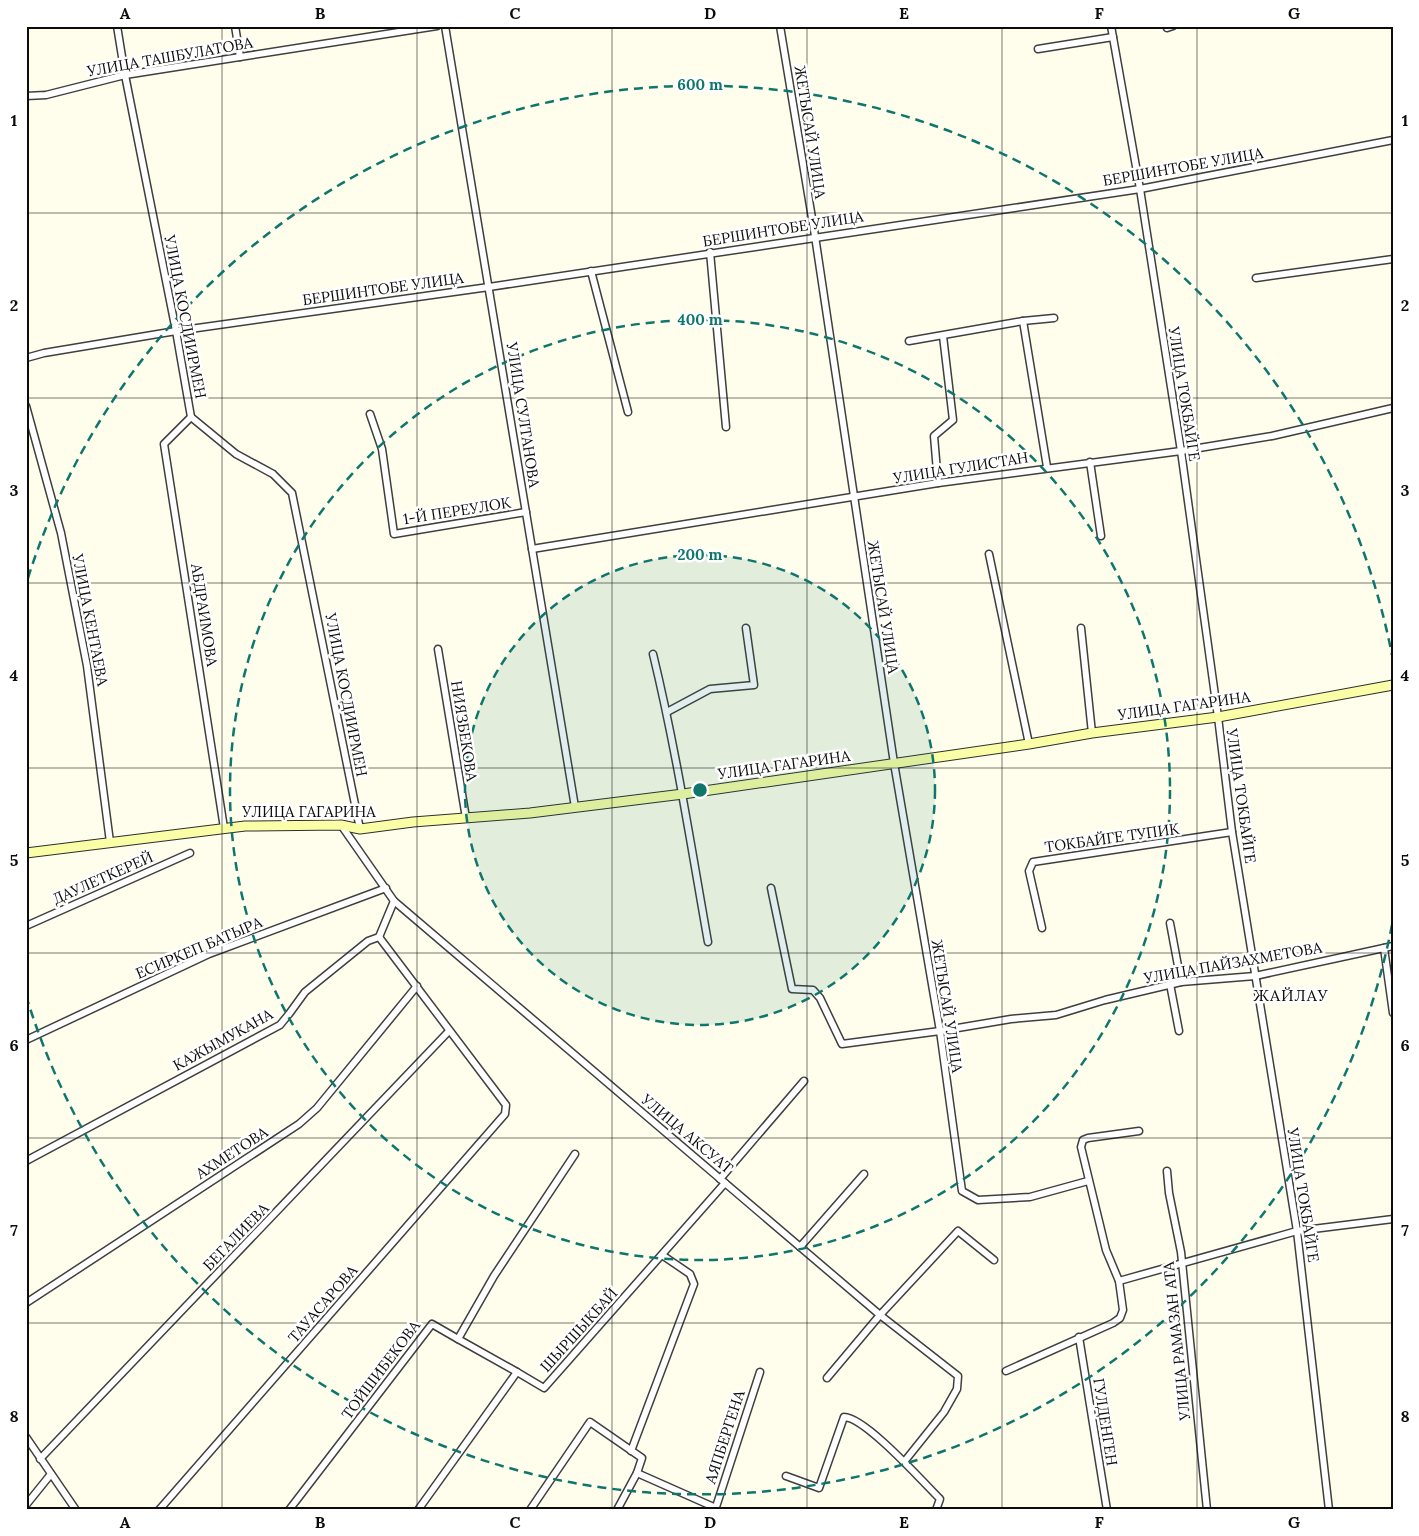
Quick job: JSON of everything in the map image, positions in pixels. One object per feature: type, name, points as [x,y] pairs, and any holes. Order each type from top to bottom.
[{"type":"main road","name":"УЛИЦА ГАГАРИНА","points":[[26,853],[245,826],[341,825],[360,829],[683,794],[1218,716],[1393,685]]},
{"type":"street","name":"УЛИЦА КОСДИИРМЕН","points":[[117,26],[191,417],[236,454],[273,474],[292,493],[360,829]]},
{"type":"street","points":[[235,26],[240,57]]},
{"type":"street","name":"УЛИЦА ТАШБУЛАТОВА","points":[[26,96],[46,95],[125,75],[438,26]]},
{"type":"street","name":"УЛИЦА СУЛТАНОВА","points":[[444,26],[575,807]]},
{"type":"street","name":"ЖЕТЫСАЙ УЛИЦА","points":[[780,26],[815,236],[894,763],[940,1031],[962,1191],[978,1200],[1030,1197],[1088,1181]]},
{"type":"street","name":"УЛИЦА ТОКБАЙГЕ","points":[[1111,26],[1140,189],[1181,450],[1232,832],[1298,1231],[1329,1510]]},
{"type":"street","points":[[1038,49],[1113,37]]},
{"type":"street","name":"БЕРШИНТОБЕ УЛИЦА","points":[[26,358],[44,353],[176,331],[489,287],[815,236],[1140,189],[1393,140]]},
{"type":"street","points":[[710,252],[726,427]]},
{"type":"street","points":[[1256,278],[1393,258]]},
{"type":"street","points":[[591,271],[628,412]]},
{"type":"street","points":[[909,341],[1023,321],[1054,318]]},
{"type":"street","points":[[1023,321],[1047,468]]},
{"type":"street","points":[[938,484],[934,436],[953,420],[942,336]]},
{"type":"street","name":"УЛИЦА КЕНТАЕВА","points":[[26,406],[61,533],[87,666],[110,842]]},
{"type":"street","name":"УЛИЦА ГУЛИСТАН","points":[[532,550],[938,484],[1272,436],[1393,408]]},
{"type":"street","name":"1-Й ПЕРЕУЛОК","points":[[370,414],[382,449],[394,534],[526,512]]},
{"type":"street","name":"АБДРАИМОВА","points":[[191,417],[164,444],[224,828]]},
{"type":"street","points":[[1090,462],[1101,536]]},
{"type":"street","points":[[989,554],[1029,744]]},
{"type":"street","points":[[667,712],[710,689],[754,685],[746,628]]},
{"type":"street","points":[[1080,628],[1092,733]]},
{"type":"street","name":"НИЯЗБЕКОВА","points":[[438,648],[466,818]]},
{"type":"street","points":[[653,654],[667,712],[683,794],[708,942]]},
{"type":"street","name":"УЛИЦА АКСУАТ","points":[[341,825],[394,901],[880,1315],[958,1376],[957,1389],[944,1412],[904,1462]]},
{"type":"street","name":"ТОКБАЙГЕ ТУПИК","points":[[1042,928],[1029,871],[1033,862],[1232,832]]},
{"type":"street","name":"ДАУЛЕТКЕРЕЙ","points":[[26,926],[190,853]]},
{"type":"street","name":"ЕСИРКЕП БАТЫРА","points":[[26,1040],[209,954],[386,888]]},
{"type":"street","name":"УЛИЦА ПАЙЗАХМЕТОВА","points":[[770,888],[792,990],[813,990],[817,994],[842,1044],[1011,1019],[1056,1015],[1105,1000],[1170,984],[1255,976],[1393,946]]},
{"type":"street","points":[[394,901],[379,937],[449,1031]]},
{"type":"street","points":[[1170,923],[1181,982]]},
{"type":"street","name":"КАЖЫМУКАНА","points":[[26,1161],[280,1025],[305,992],[368,941],[379,937]]},
{"type":"street","points":[[1384,948],[1393,1013]]},
{"type":"street","points":[[1170,984],[1179,1031]]},
{"type":"street","name":"АХМЕТОВА","points":[[26,1304],[299,1124],[317,1108],[417,986]]},
{"type":"street","name":"ТАУАСАРОВА","points":[[159,1510],[506,1114],[506,1105],[449,1031]]},
{"type":"street","name":"БЕГАЛИЕВА","points":[[40,1459],[449,1031]]},
{"type":"street","name":"ШЫРШЫКБАЙ","points":[[418,1510],[517,1372],[544,1388],[662,1255],[804,1080]]},
{"type":"street","points":[[1006,1371],[1113,1323],[1120,1318],[1123,1310],[1119,1280],[1106,1250],[1081,1147],[1084,1140],[1088,1138],[1139,1131]]},
{"type":"street","points":[[517,1372],[458,1339],[494,1276],[575,1154]]},
{"type":"street","name":"УЛИЦА РАМАЗАН АТА","points":[[1167,1171],[1169,1193],[1182,1264],[1207,1510]]},
{"type":"street","points":[[800,1247],[864,1174]]},
{"type":"street","points":[[1119,1280],[1298,1231],[1393,1219]]},
{"type":"street","points":[[827,1378],[880,1315],[958,1231],[994,1260]]},
{"type":"street","points":[[631,1451],[694,1284],[690,1274],[662,1255]]},
{"type":"street","name":"ТОЙШИБЕКОВА","points":[[290,1510],[432,1324],[458,1339]]},
{"type":"street","name":"ГУЛДЕНГЕН","points":[[1079,1337],[1106,1510]]},
{"type":"street","name":"АЯПБЕРГЕНА","points":[[715,1509],[760,1372]]},
{"type":"street","points":[[786,1476],[819,1488],[844,1417],[850,1417],[904,1462],[940,1499],[936,1510]]},
{"type":"street","points":[[530,1510],[590,1422],[642,1458],[637,1473],[617,1510]]},
{"type":"street","points":[[26,1437],[76,1510]]},
{"type":"street","points":[[637,1473],[715,1509]]},
{"type":"street","points":[[26,1505],[51,1474]]},
{"type":"district","name":"ЖАЙЛАУ","points":[[1291,995]]}]
